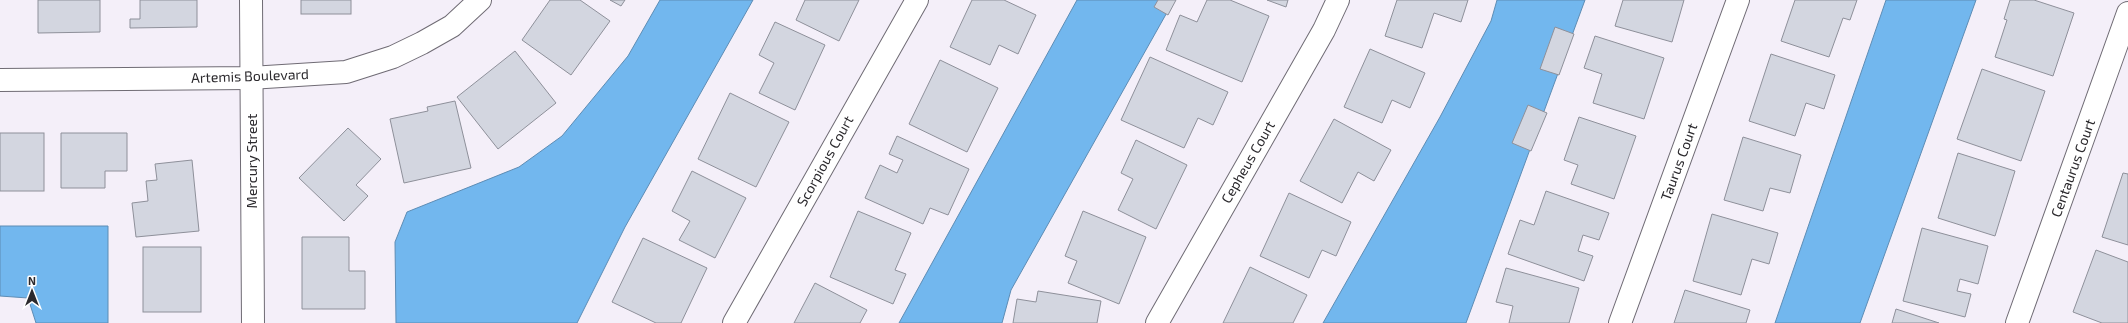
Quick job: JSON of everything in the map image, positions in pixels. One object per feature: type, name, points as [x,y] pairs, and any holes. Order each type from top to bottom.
[{"type":"street","name":"Mercury Street","points":[[251,0],[253,323]]},
{"type":"street","name":"Artemis Boulevard","points":[[0,80],[251,78],[346,72],[393,57],[452,26],[480,0]]},
{"type":"street","name":"Scorpious Court","points":[[734,323],[917,0]]},
{"type":"street","name":"Cepheus Court","points":[[1156,323],[1324,30],[1338,0]]},
{"type":"street","name":"Taurus Court","points":[[1620,323],[1738,0]]},
{"type":"street","name":"Centaurus Court","points":[[2017,323],[2128,13]]},
{"type":"water","points":[[660,0],[753,0],[625,227],[577,323],[396,323],[395,242],[407,212],[519,167],[562,136],[628,56]]},
{"type":"water","points":[[1077,0],[1174,0],[1011,290],[1002,323],[899,323]]},
{"type":"water","points":[[1497,0],[1585,0],[1466,323],[1323,323],[1440,117],[1491,21]]},
{"type":"water","points":[[1886,0],[1976,0],[1860,323],[1775,323]]},
{"type":"water","points":[[0,226],[108,226],[108,323],[36,323],[28,298],[0,296]]},
{"type":"building","points":[[38,0],[100,0],[100,32],[38,33]]},
{"type":"building","points":[[140,0],[197,0],[197,27],[130,28],[130,19],[140,19]]},
{"type":"building","points":[[301,0],[351,0],[351,14],[301,14]]},
{"type":"building","points":[[550,0],[580,0],[610,21],[571,75],[522,40]]},
{"type":"building","points":[[610,0],[625,0],[621,6]]},
{"type":"building","points":[[805,0],[859,0],[839,41],[796,20]]},
{"type":"building","points":[[972,0],[1004,0],[1036,15],[1018,54],[999,45],[990,65],[950,47]]},
{"type":"building","points":[[1158,0],[1176,0],[1168,15],[1154,7]]},
{"type":"building","points":[[1207,0],[1230,0],[1269,16],[1242,82],[1166,50],[1180,15],[1197,22]]},
{"type":"building","points":[[1267,0],[1288,0],[1286,7]]},
{"type":"building","points":[[1397,0],[1468,0],[1461,22],[1434,13],[1422,48],[1385,36]]},
{"type":"building","points":[[1623,0],[1684,0],[1672,42],[1615,26]]},
{"type":"building","points":[[1795,0],[1857,0],[1850,20],[1843,18],[1829,57],[1781,41]]},
{"type":"building","points":[[2010,0],[2034,0],[2074,13],[2053,76],[1995,57],[2007,20],[2004,19]]},
{"type":"building","points":[[775,22],[825,45],[795,110],[759,93],[774,63],[759,55]]},
{"type":"building","points":[[1555,27],[1574,34],[1559,75],[1540,69]]},
{"type":"building","points":[[1595,36],[1664,58],[1644,119],[1593,103],[1602,74],[1584,68]]},
{"type":"building","points":[[1370,49],[1425,73],[1410,108],[1392,100],[1382,123],[1344,107]]},
{"type":"building","points":[[515,51],[556,103],[498,149],[457,97]]},
{"type":"building","points":[[1771,54],[1835,75],[1824,109],[1806,103],[1795,136],[1749,121]]},
{"type":"building","points":[[1150,57],[1228,92],[1213,125],[1198,118],[1184,148],[1121,120]]},
{"type":"building","points":[[940,60],[998,88],[967,152],[909,124]]},
{"type":"building","points":[[1982,69],[2045,91],[2021,161],[1957,139]]},
{"type":"building","points":[[730,93],[789,122],[756,187],[698,159]]},
{"type":"building","points":[[455,101],[471,168],[404,183],[390,119],[428,111],[427,107]]},
{"type":"building","points":[[1528,105],[1547,113],[1531,151],[1512,143]]},
{"type":"building","points":[[1579,117],[1636,136],[1614,199],[1571,184],[1578,165],[1564,160]]},
{"type":"building","points":[[1334,119],[1391,150],[1374,181],[1358,172],[1342,203],[1300,181]]},
{"type":"building","points":[[348,128],[381,159],[356,185],[368,196],[344,221],[299,178]]},
{"type":"building","points":[[0,133],[44,133],[44,191],[0,191]]},
{"type":"building","points":[[61,133],[127,133],[127,171],[105,171],[105,188],[61,188]]},
{"type":"building","points":[[897,136],[969,169],[948,215],[930,208],[923,224],[865,198],[880,165],[897,173],[903,160],[889,154]]},
{"type":"building","points":[[1743,137],[1801,155],[1790,193],[1770,188],[1763,211],[1724,200]]},
{"type":"building","points":[[1136,140],[1187,165],[1156,229],[1118,210],[1133,179],[1121,173]]},
{"type":"building","points":[[1958,153],[2015,171],[1995,236],[1938,218]]},
{"type":"building","points":[[192,160],[199,231],[136,237],[132,203],[148,201],[146,181],[157,180],[155,164]]},
{"type":"building","points":[[692,171],[746,198],[715,258],[679,240],[690,221],[672,211]]},
{"type":"building","points":[[2123,173],[2128,174],[2128,245],[2102,237]]},
{"type":"building","points":[[1546,191],[1609,213],[1599,240],[1583,235],[1578,251],[1593,256],[1584,281],[1508,254],[1520,220],[1534,225]]},
{"type":"building","points":[[1289,193],[1351,222],[1336,256],[1322,250],[1309,278],[1260,256]]},
{"type":"building","points":[[858,211],[911,233],[895,270],[906,274],[893,304],[830,277]]},
{"type":"building","points":[[1083,211],[1146,237],[1119,304],[1068,283],[1077,261],[1065,256]]},
{"type":"building","points":[[1712,214],[1778,233],[1769,264],[1752,259],[1741,295],[1693,281]]},
{"type":"building","points":[[1922,228],[1988,246],[1978,284],[1960,279],[1957,291],[1971,294],[1965,317],[1903,301]]},
{"type":"building","points":[[302,237],[349,237],[349,271],[365,271],[365,309],[302,309]]},
{"type":"building","points":[[643,238],[707,268],[681,323],[656,323],[612,302]]},
{"type":"building","points":[[143,247],[201,247],[201,312],[143,312]]},
{"type":"building","points":[[2096,250],[2128,262],[2128,323],[2102,323],[2073,312]]},
{"type":"building","points":[[1250,267],[1307,295],[1293,323],[1223,323]]},
{"type":"building","points":[[1506,268],[1579,288],[1569,323],[1509,323],[1513,306],[1496,302]]},
{"type":"building","points":[[815,283],[867,310],[860,323],[794,323]]},
{"type":"building","points":[[1685,290],[1750,310],[1746,323],[1674,323]]},
{"type":"building","points":[[1038,291],[1101,301],[1097,323],[1013,323],[1017,299],[1036,302]]},
{"type":"building","points":[[1896,309],[1939,323],[1892,323]]}]
